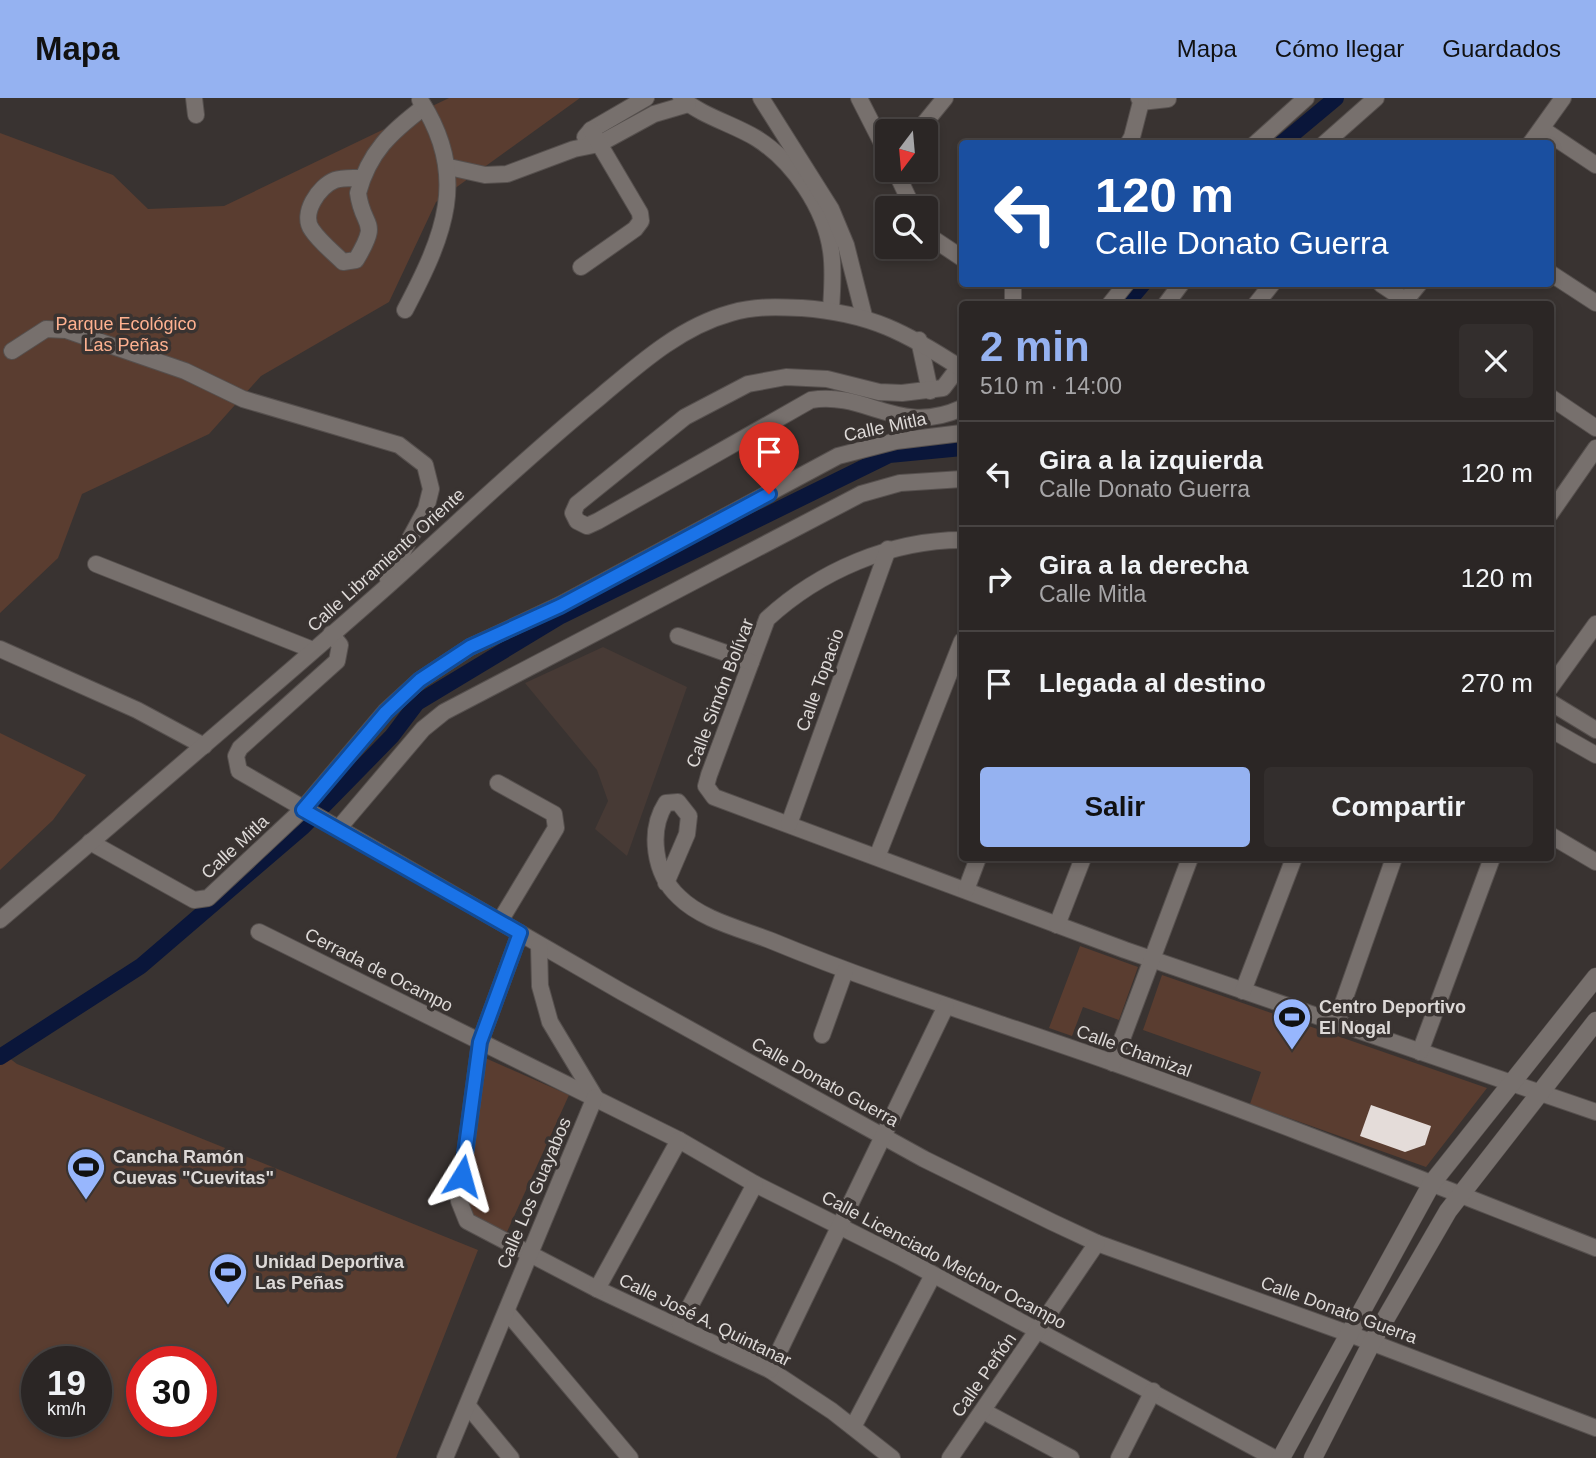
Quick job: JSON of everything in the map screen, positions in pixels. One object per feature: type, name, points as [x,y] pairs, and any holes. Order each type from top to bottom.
[{"type":"street","points":[[194,98],[195,115]]},
{"type":"street","points":[[761,98],[831,209],[846,245],[864,316]]},
{"type":"street","points":[[859,98],[875,129]]},
{"type":"street","points":[[928,119],[945,98]]},
{"type":"street","points":[[1259,140],[1306,98]]},
{"type":"street","points":[[1337,140],[1376,98]]},
{"type":"street","points":[[1533,140],[1563,98]]},
{"type":"street","points":[[1130,140],[1140,100],[1168,99]]},
{"type":"street","points":[[449,167],[485,175],[508,174],[574,149],[648,104],[684,101],[758,139],[784,159],[806,188],[831,251],[831,310]]},
{"type":"street","points":[[362,178],[336,179],[327,184],[318,192],[309,217],[310,228],[343,262],[356,260],[370,232],[370,221],[358,193],[362,178],[379,145],[421,102],[442,143],[449,167],[443,221],[423,275],[405,310]]},
{"type":"street","points":[[1542,128],[1596,165]]},
{"type":"street","points":[[581,267],[635,229],[641,221],[640,213],[595,137]]},
{"type":"street","points":[[938,242],[959,256]]},
{"type":"street","points":[[1554,276],[1596,303]]},
{"type":"street","points":[[1112,301],[1124,287]]},
{"type":"street","points":[[1258,301],[1270,287]]},
{"type":"street","points":[[1385,287],[1405,301]]},
{"type":"street","name":"Calle Libramiento Oriente","points":[[0,920],[382,591],[566,424],[650,355],[672,341],[729,313],[764,306],[831,310],[864,316],[919,340],[959,367]]},
{"type":"street","points":[[12,351],[46,328],[66,330],[185,372],[243,399],[399,445],[425,465],[431,489],[426,509],[382,591]]},
{"type":"street","points":[[919,340],[936,389],[959,406]]},
{"type":"street","points":[[959,370],[936,389],[879,392],[827,379],[786,377],[748,384],[685,417],[576,504],[573,513],[577,521],[587,526],[598,521],[811,400],[830,397],[911,419],[937,417],[959,409]]},
{"type":"street","points":[[1554,400],[1596,428]]},
{"type":"street","name":"Calle Mitla","points":[[90,842],[194,900],[208,898],[307,812],[386,712],[420,680],[470,647],[560,606],[838,456],[896,441],[959,433]]},
{"type":"street","points":[[1554,508],[1596,448]]},
{"type":"street","points":[[334,826],[423,729],[444,712],[861,494],[900,483],[959,479]]},
{"type":"street","name":"Calle Simón Bolívar","points":[[789,824],[714,797],[706,786],[767,619],[781,606],[851,564],[888,549],[959,540]]},
{"type":"street","name":"Calle Topacio","points":[[789,824],[888,549]]},
{"type":"street","points":[[96,565],[313,650]]},
{"type":"street","points":[[1554,682],[1596,624]]},
{"type":"street","name":"Calle Donato Guerra","points":[[331,634],[340,645],[337,661],[240,748],[236,756],[239,771],[539,944],[885,1137],[1097,1243],[1372,1342],[1596,1428]]},
{"type":"street","points":[[678,636],[751,662]]},
{"type":"street","points":[[877,857],[959,648]]},
{"type":"street","points":[[0,649],[137,710],[204,746]]},
{"type":"street","points":[[1554,704],[1596,730]]},
{"type":"street","points":[[1554,731],[1596,755]]},
{"type":"street","points":[[498,783],[554,814],[557,820],[556,828],[500,921]]},
{"type":"street","points":[[789,824],[1151,959],[1596,1112]]},
{"type":"street","points":[[1554,837],[1596,862]]},
{"type":"street","points":[[966,890],[977,861]]},
{"type":"street","points":[[1058,925],[1082,861]]},
{"type":"street","points":[[1113,1063],[1189,861]]},
{"type":"street","points":[[1243,991],[1293,861]]},
{"type":"street","points":[[1336,1023],[1393,861]]},
{"type":"street","points":[[1420,1052],[1491,861]]},
{"type":"street","name":"Calle Chamizal","points":[[666,883],[695,910],[845,971],[1113,1063],[1596,1248]]},
{"type":"street","name":"Cerrada de Ocampo","points":[[259,932],[595,1097]]},
{"type":"street","name":"Calle José A. Quintanar","points":[[520,933],[480,1042],[458,1201],[467,1221],[597,1289],[680,1325],[771,1370],[853,1427],[892,1458]]},
{"type":"street","points":[[539,944],[540,986],[551,1022],[595,1097]]},
{"type":"street","points":[[822,1035],[845,971]]},
{"type":"street","points":[[1281,1458],[1347,1333],[1432,1183],[1596,977]]},
{"type":"street","points":[[771,1370],[946,1006]]},
{"type":"street","points":[[1313,1458],[1372,1342],[1460,1195],[1596,1021]]},
{"type":"street","name":"Calle Licenciado Melchor Ocampo","points":[[595,1097],[1275,1458]]},
{"type":"street","name":"Calle Los Guayabos","points":[[444,1458],[595,1097]]},
{"type":"street","points":[[597,1289],[679,1140]]},
{"type":"street","points":[[680,1325],[755,1184]]},
{"type":"street","name":"Calle Peñón","points":[[950,1458],[1097,1243]]},
{"type":"street","points":[[853,1427],[933,1275]]},
{"type":"street","points":[[507,1312],[630,1458]]},
{"type":"street","points":[[1119,1458],[1153,1391]]},
{"type":"street","points":[[468,1406],[511,1458]]},
{"type":"street","points":[[983,1411],[1071,1458]]},
{"type":"shaded area","points":[[603,647],[687,687],[627,856],[595,829],[608,801],[597,770],[525,683]]},
{"type":"green space","name":"Parque Ecológico Las Peñas","points":[[449,98],[580,98],[436,202],[389,302],[261,376],[209,434],[82,494],[58,558],[0,613],[0,133],[113,175],[148,209],[224,206]]},
{"type":"green space","points":[[0,733],[86,775],[53,820],[0,870]]},
{"type":"green space","points":[[1080,946],[1138,967],[1119,1020],[1083,1007],[1072,1036],[1049,1028]]},
{"type":"green space","name":"Centro Deportivo El Nogal","points":[[1162,975],[1487,1088],[1426,1167],[1250,1104],[1261,1072],[1143,1030]]},
{"type":"green space","name":"Unidad Deportiva Las Peñas","points":[[0,1051],[17,1064],[478,1250],[396,1458],[0,1458]]},
{"type":"green space","points":[[474,1053],[569,1095],[507,1232],[459,1211]]},
{"type":"building","points":[[1371,1105],[1431,1126],[1425,1145],[1405,1152],[1360,1136]]},
{"type":"waterway","points":[[1286,140],[1336,98]]},
{"type":"waterway","points":[[1129,301],[1140,287]]},
{"type":"waterway","points":[[0,1057],[141,966],[303,827],[392,736],[417,703],[561,616],[889,455],[959,448]]},
{"type":"place","name":"Centro Deportivo El Nogal","points":[[1292,1051]]},
{"type":"place","name":"Cancha Ramón Cuevas \"Cuevitas\"","points":[[86,1201]]},
{"type":"place","name":"Unidad Deportiva Las Peñas","points":[[228,1306]]},
{"type":"route","points":[[462,1176],[480,1042],[520,933],[403,864],[303,810],[386,712],[420,680],[470,647],[560,606],[769,494]]}]
